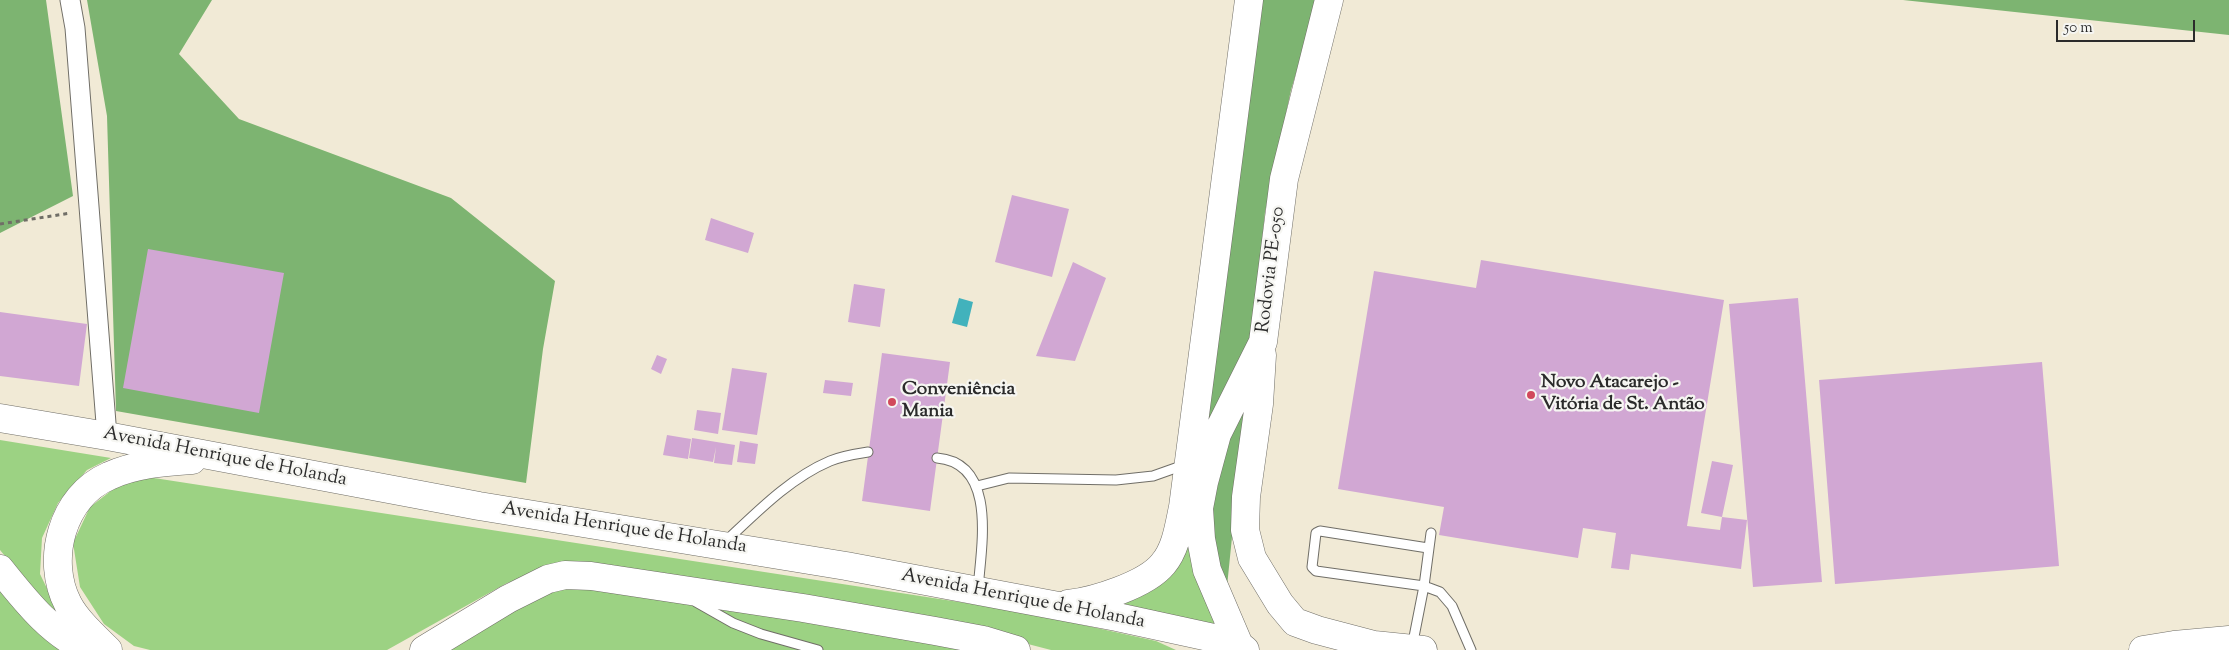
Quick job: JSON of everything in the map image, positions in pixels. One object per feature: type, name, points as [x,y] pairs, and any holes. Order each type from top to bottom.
[{"type":"main road","points":[[1056,606],[1073,604],[1113,592],[1136,582],[1162,565],[1176,539],[1183,507],[1189,463],[1249,0]]},
{"type":"main road","name":"Rodovia PE-050","points":[[1242,647],[1207,570],[1201,540],[1199,508],[1204,482],[1218,434],[1263,342],[1284,179],[1329,0]]},
{"type":"main road","points":[[1263,342],[1259,404],[1246,497],[1246,530],[1252,558],[1280,604],[1295,622],[1365,647],[1417,649]]},
{"type":"main road","name":"Avenida Henrique de Holanda","points":[[0,418],[107,436],[480,506],[846,566],[1117,616],[1242,647]]},
{"type":"main road","points":[[108,650],[68,604],[64,592],[57,565],[58,543],[66,520],[88,491],[108,476],[164,462],[218,457]]},
{"type":"main road","points":[[0,568],[24,598],[53,629],[88,650]]},
{"type":"main road","points":[[424,650],[508,599],[548,579],[565,575],[591,576],[803,608],[984,640],[1016,650]]},
{"type":"main road","points":[[2143,650],[2229,640]]},
{"type":"street","points":[[70,0],[75,28],[107,436]]},
{"type":"lane","points":[[721,546],[773,498],[802,477],[830,461],[868,452]]},
{"type":"lane","points":[[937,458],[944,458],[958,465],[969,474],[977,486],[982,502],[978,591]]},
{"type":"lane","points":[[977,486],[1009,478],[1085,481],[1153,476],[1189,463]]},
{"type":"lane","points":[[1428,548],[1320,531],[1316,533],[1312,567],[1316,571],[1424,586],[1440,592],[1452,606],[1471,650]]},
{"type":"lane","points":[[1417,649],[1431,533]]},
{"type":"lane","points":[[677,590],[734,623],[761,634],[818,650]]},
{"type":"path","points":[[0,224],[89,211]]},
{"type":"green space","points":[[0,0],[46,0],[73,196],[0,233]]},
{"type":"green space","points":[[87,0],[212,0],[179,54],[239,119],[451,198],[555,281],[543,349],[526,483],[116,411],[107,116]]},
{"type":"green space","points":[[1263,0],[1318,0],[1291,90],[1265,212],[1224,616],[1187,530]]},
{"type":"green space","points":[[1903,0],[2229,0],[2229,35]]},
{"type":"green space","points":[[0,440],[111,458],[87,470],[58,503],[42,538],[40,574],[56,607],[87,638],[55,617],[0,550]]},
{"type":"green space","points":[[154,478],[1024,612],[1156,641],[1176,650],[1051,650],[947,623],[560,569],[507,583],[387,650],[150,650],[134,646],[104,624],[80,587],[73,543],[90,507],[125,480]]},
{"type":"green space","points":[[1187,530],[1232,633],[1104,605]]},
{"type":"green space","points":[[0,568],[38,613],[106,650],[0,650]]},
{"type":"green space","points":[[548,579],[983,650],[410,650]]},
{"type":"water","points":[[959,298],[973,302],[967,327],[952,323]]},
{"type":"building","points":[[1012,195],[1069,209],[1052,277],[995,262]]},
{"type":"building","points":[[711,218],[754,233],[748,253],[705,240]]},
{"type":"building","points":[[148,249],[284,273],[259,413],[123,388]]},
{"type":"building","name":"Novo Atacarejo - Vitória de St. Antão","points":[[1481,260],[1724,300],[1687,526],[1720,530],[1722,517],[1747,520],[1741,569],[1631,554],[1629,570],[1611,568],[1616,533],[1583,528],[1578,558],[1439,535],[1444,507],[1338,489],[1374,271],[1476,288]]},
{"type":"building","points":[[1073,262],[1106,278],[1075,361],[1036,356]]},
{"type":"building","points":[[854,284],[885,289],[880,327],[848,322]]},
{"type":"building","points":[[1798,298],[1822,582],[1753,587],[1729,304]]},
{"type":"building","points":[[0,312],[87,324],[79,386],[0,376]]},
{"type":"building","points":[[882,353],[950,362],[930,511],[862,501]]},
{"type":"building","points":[[657,355],[667,359],[661,374],[651,369]]},
{"type":"building","points":[[2042,362],[2059,566],[1835,584],[1819,380]]},
{"type":"building","points":[[732,368],[767,373],[757,435],[722,430]]},
{"type":"building","points":[[825,380],[853,383],[851,396],[823,393]]},
{"type":"building","points":[[697,410],[721,413],[718,434],[694,430]]},
{"type":"building","points":[[667,435],[691,439],[688,459],[663,455]]},
{"type":"building","points":[[692,438],[735,445],[732,465],[714,463],[716,447],[713,462],[689,458]]},
{"type":"building","points":[[740,441],[758,444],[755,464],[737,462]]},
{"type":"building","points":[[1712,461],[1733,465],[1722,517],[1701,513]]},
{"type":"place","name":"Novo Atacarejo - Vitória de St. Antão","points":[[1531,395]]},
{"type":"place","name":"Conveniência Mania","points":[[892,402]]}]
